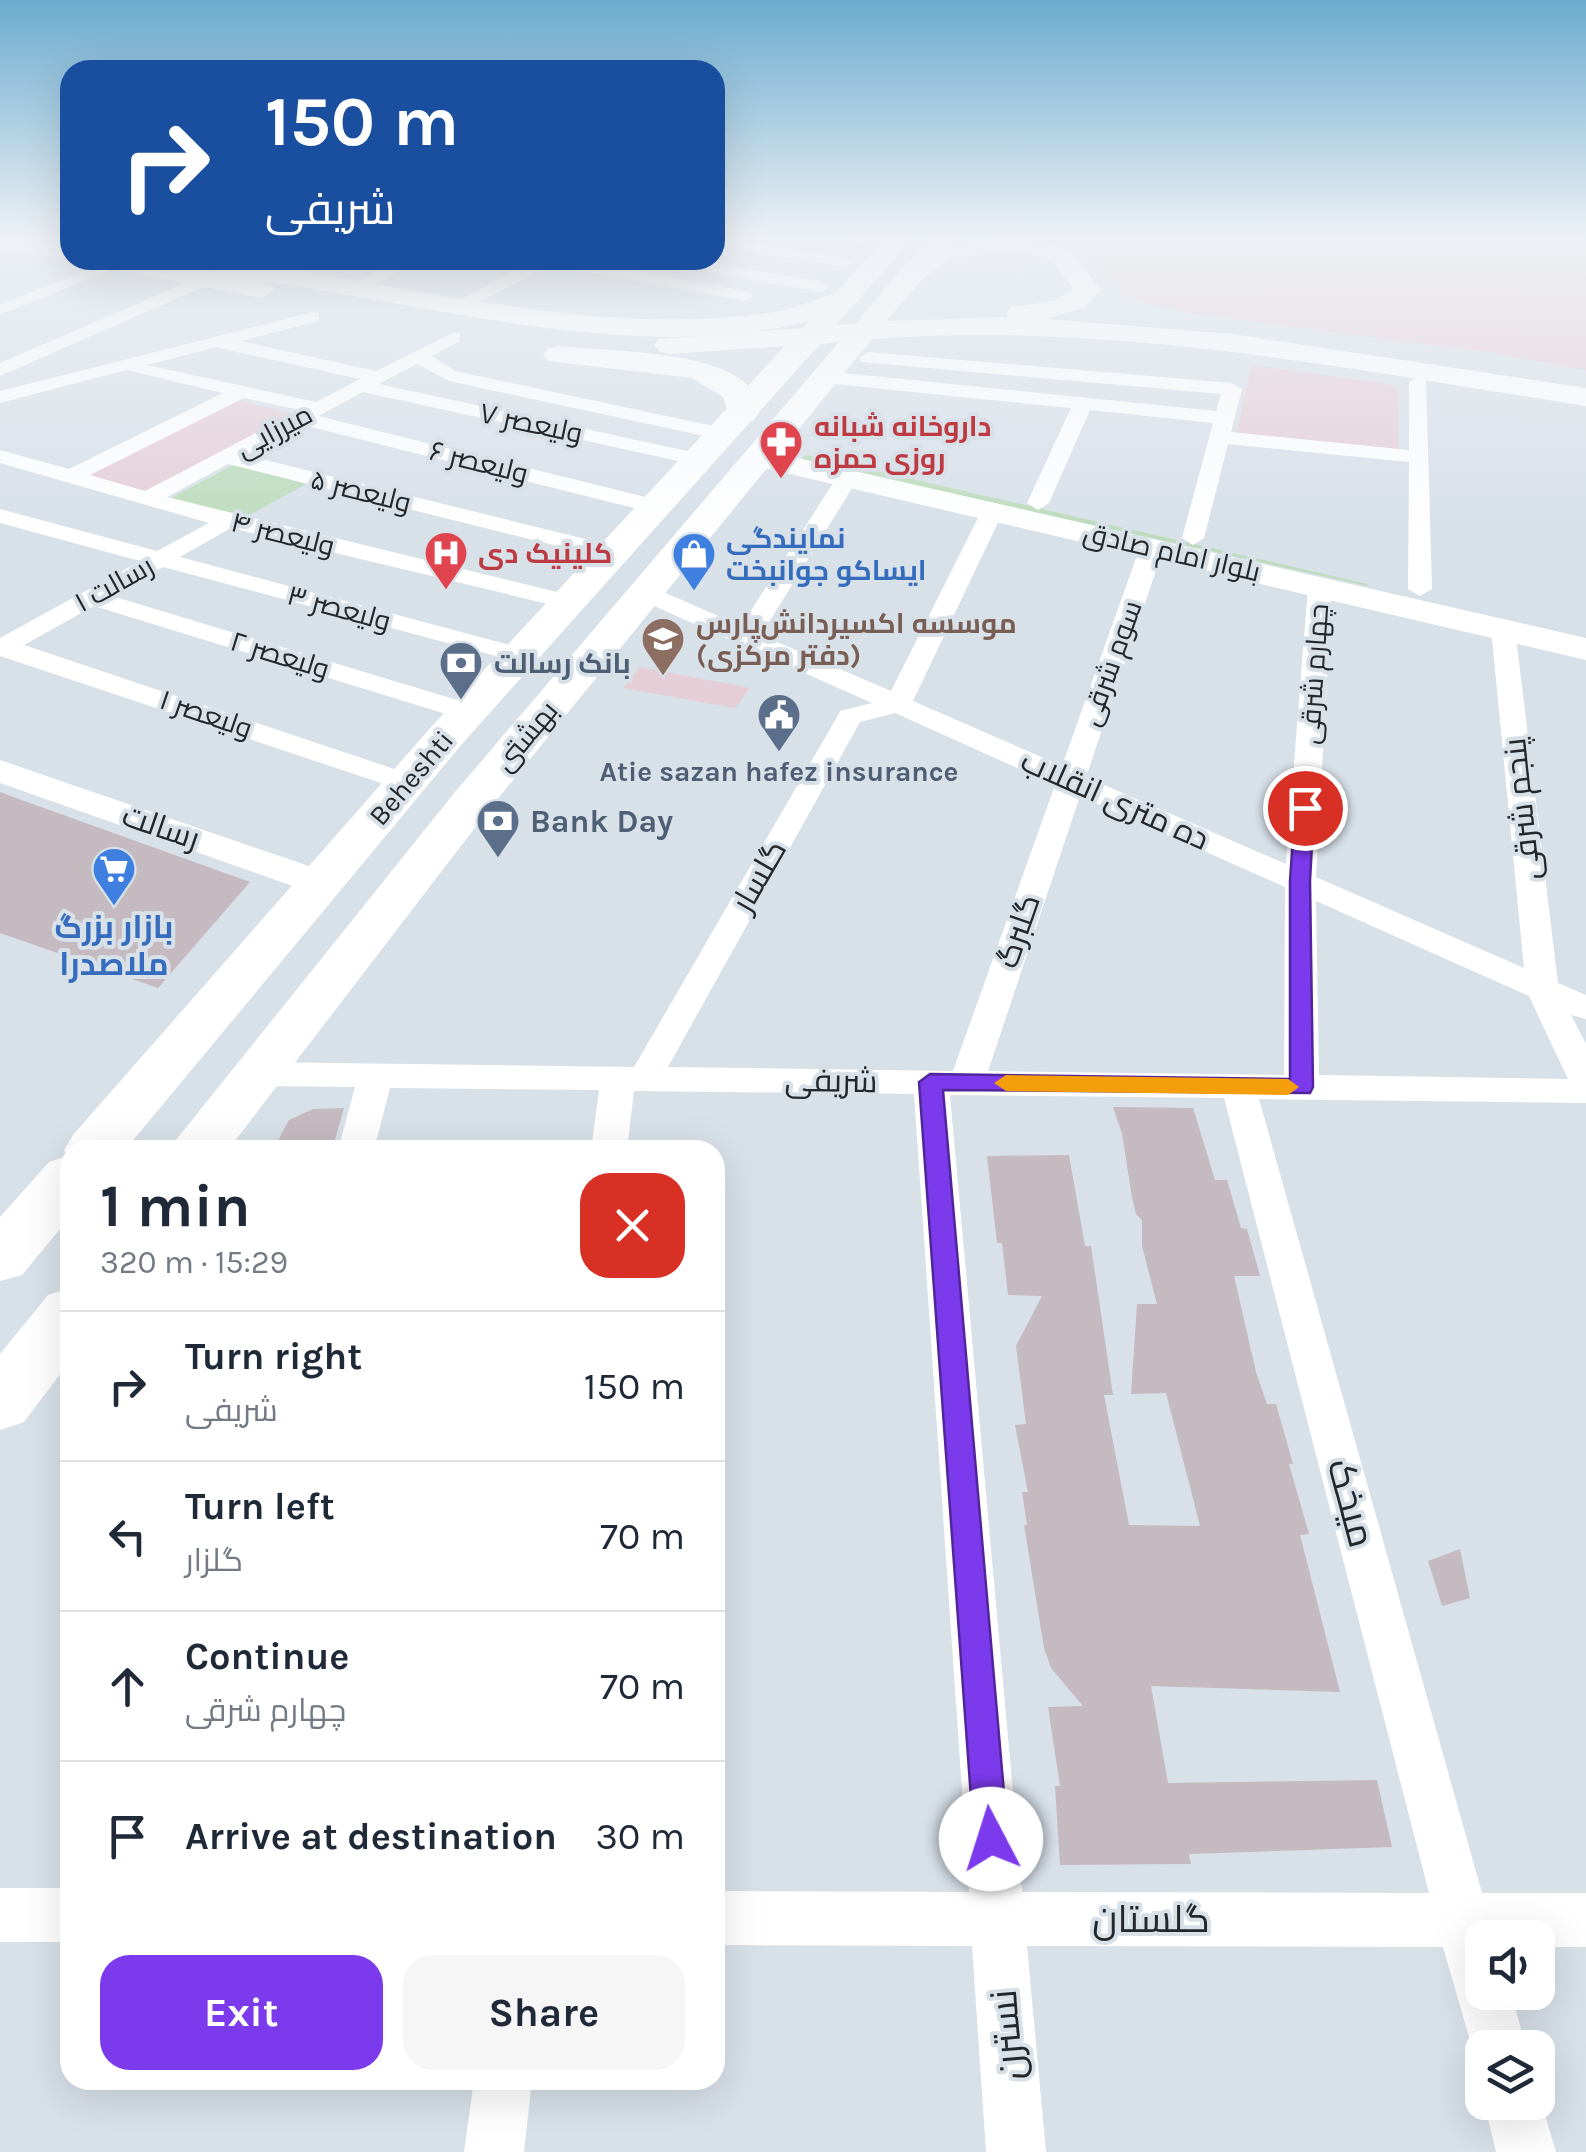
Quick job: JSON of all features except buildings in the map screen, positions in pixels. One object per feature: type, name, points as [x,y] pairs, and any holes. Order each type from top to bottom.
[{"type":"main road","points":[[512,337],[728,337]]},
{"type":"main road","points":[[670,340],[726,337]]},
{"type":"main road","points":[[585,360],[702,356],[736,347],[738,337]]},
{"type":"main road","name":"Beheshti","points":[[102,1140],[468,712],[722,436],[796,337]]},
{"type":"main road","name":"بهشتى","points":[[205,1140],[643,592],[784,453],[845,364],[859,337]]},
{"type":"main road","points":[[845,364],[922,337]]},
{"type":"main road","points":[[1071,337],[1419,382],[1586,377]]},
{"type":"main road","points":[[1211,337],[1544,381]]},
{"type":"main road","points":[[1332,337],[1489,359],[1586,397]]},
{"type":"main road","points":[[454,338],[486,343]]},
{"type":"main road","points":[[535,352],[714,375],[738,394],[722,436]]},
{"type":"main road","name":"بلوار امام صادق","points":[[784,453],[848,477],[1320,587],[1413,597],[1586,628]]},
{"type":"main road","name":"بلوار امام صادق","points":[[784,453],[1193,538],[1413,597],[1503,630],[1586,649]]},
{"type":"main road","points":[[0,1258],[60,1188]]},
{"type":"main road","points":[[0,1403],[60,1325]]},
{"type":"street","points":[[0,370],[74,337]]},
{"type":"street","points":[[0,397],[235,337]]},
{"type":"street","name":"میرزایی","points":[[148,498],[454,338]]},
{"type":"street","name":"ولیعصر ۷","points":[[218,342],[370,382],[722,436]]},
{"type":"street","points":[[418,356],[448,375],[722,436]]},
{"type":"street","points":[[845,364],[1232,389],[1193,538]]},
{"type":"street","points":[[845,364],[1418,457]]},
{"type":"street","name":"ولیعصر ۶","points":[[125,366],[241,392],[658,507]]},
{"type":"street","points":[[1413,597],[1419,382]]},
{"type":"street","points":[[71,476],[241,392]]},
{"type":"street","points":[[1038,503],[1083,404]]},
{"type":"street","name":"ولیعصر ۴","points":[[0,456],[228,521],[569,602]]},
{"type":"street","name":"ولیعصر ۵","points":[[225,457],[614,553]]},
{"type":"street","points":[[747,637],[848,477]]},
{"type":"street","points":[[898,704],[993,510]]},
{"type":"street","name":"ولیعصر ۳","points":[[0,516],[520,655]]},
{"type":"street","name":"رسالت ۱","points":[[2,647],[228,521]]},
{"type":"street","points":[[0,540],[31,525]]},
{"type":"street","name":"سوم شرقی","points":[[1069,780],[1152,547]]},
{"type":"street","name":"چهارم شرقی","points":[[1302,1087],[1300,881],[1320,587]]},
{"type":"street","name":"ده متری انقلاب","points":[[643,592],[1586,1008]]},
{"type":"street","name":"ولیعصر ۲","points":[[92,597],[468,712]]},
{"type":"street","name":"پنجم شرقی","points":[[1503,630],[1542,988],[1586,1080]]},
{"type":"street","name":"ولیعصر ۱","points":[[2,647],[408,782]]},
{"type":"street","name":"گلسار","points":[[631,1078],[850,717],[898,704]]},
{"type":"street","name":"رسالت","points":[[0,771],[322,883]]},
{"type":"street","name":"گلبرگ","points":[[948,1082],[1069,780]]},
{"type":"street","name":"شریفی","points":[[256,1074],[1586,1091]]},
{"type":"street","points":[[359,1140],[376,1076]]},
{"type":"street","points":[[613,1140],[631,1078]]},
{"type":"street","name":"نسترن","points":[[948,1082],[997,1918],[1016,2152]]},
{"type":"street","name":"میخک","points":[[1238,1086],[1465,1924]]},
{"type":"street","points":[[0,1915],[60,1915]]},
{"type":"street","name":"گلستان","points":[[725,1918],[1586,1920]]},
{"type":"street","points":[[494,2152],[501,2090]]},
{"type":"street","points":[[1518,2120],[1526,2152]]},
{"type":"shaded area","points":[[1375,337],[1586,337],[1586,370]]},
{"type":"shaded area","points":[[1252,365],[1389,384],[1398,389],[1399,450],[1236,434]]},
{"type":"shaded area","points":[[235,400],[297,415],[142,494],[78,478]]},
{"type":"shaded area","name":"موسسه اکسیردانش‌پارس (دفتر مرکزی)","points":[[640,667],[750,688],[735,708],[623,688]]},
{"type":"green space","points":[[802,456],[1368,586],[805,461]]},
{"type":"green space","points":[[235,464],[306,484],[244,518],[171,498]]},
{"type":"slow traffic","points":[[1006,1083],[1288,1087]]},
{"type":"place","name":"داروخانه شبانه روزی حمزه","points":[[781,480]]},
{"type":"place","name":"کلینیک دی","points":[[446,591]]},
{"type":"place","name":"نمایندگی ایساکو جوانبخت","points":[[694,592]]},
{"type":"place","name":"موسسه اکسیردانش‌پارس (دفتر مرکزی)","points":[[663,677]]},
{"type":"place","name":"بانک رسالت","points":[[461,701]]},
{"type":"place","name":"Atie sazan hafez insurance","points":[[779,753]]},
{"type":"place","name":"Bank Day","points":[[498,859]]},
{"type":"place","name":"بازار بزرگ ملاصدرا","points":[[114,907]]},
{"type":"route","points":[[991,1839],[930,1082],[1302,1087],[1300,881],[1305,808]]}]
